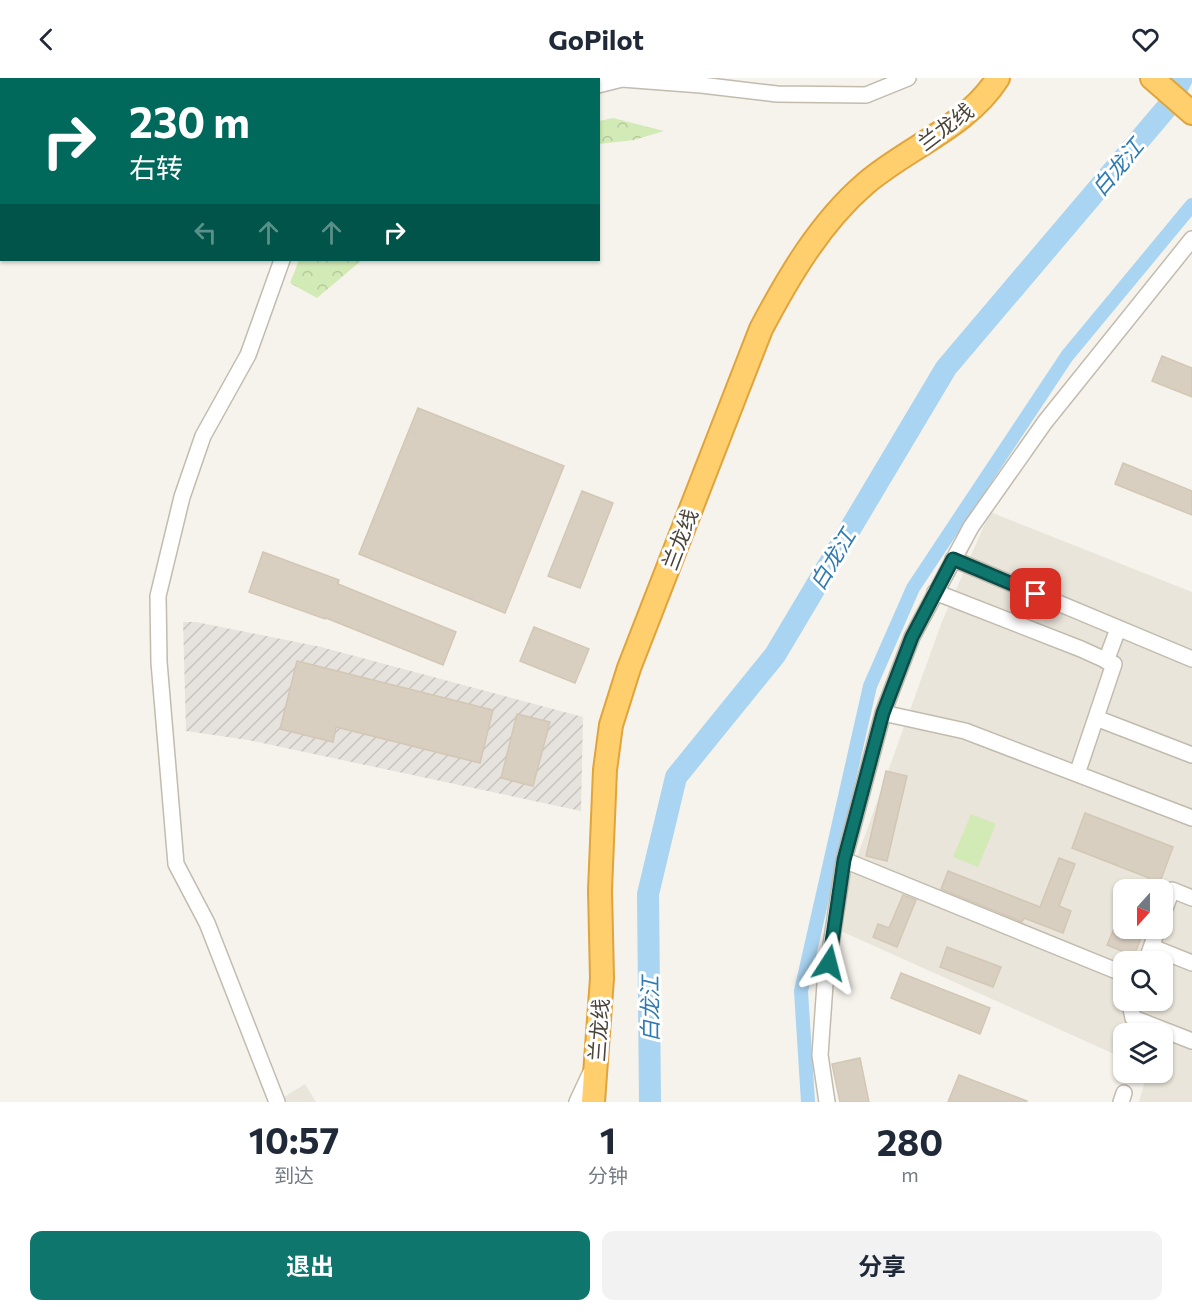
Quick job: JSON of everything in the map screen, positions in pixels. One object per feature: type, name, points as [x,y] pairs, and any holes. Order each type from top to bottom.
[{"type":"highway","name":"兰龙线","points":[[593,1102],[602,978],[600,890],[605,782],[611,725],[629,668],[761,328],[821,229],[866,183],[968,113],[998,78]]},
{"type":"highway","points":[[1152,78],[1192,113]]},
{"type":"street","points":[[866,95],[877,78]]},
{"type":"street","points":[[600,84],[622,79],[777,94],[866,95],[908,78]]},
{"type":"street","points":[[827,1102],[820,1055],[825,984],[844,860],[883,713],[912,637],[971,527],[1045,422],[1192,238]]},
{"type":"street","points":[[277,1102],[207,922],[176,864],[159,662],[158,596],[182,497],[203,436],[248,355],[282,261]]},
{"type":"street","points":[[953,559],[1192,660]]},
{"type":"street","points":[[935,592],[1114,664],[1077,774]]},
{"type":"street","points":[[1106,661],[1118,629]]},
{"type":"street","points":[[883,713],[965,731],[1192,818]]},
{"type":"street","points":[[1096,718],[1192,755]]},
{"type":"street","points":[[844,860],[1113,970]]},
{"type":"street","points":[[1173,890],[1192,898]]},
{"type":"street","points":[[1150,951],[1155,939]]},
{"type":"street","points":[[1152,947],[1192,963]]},
{"type":"street","points":[[1132,1011],[1133,1018],[1192,1041]]},
{"type":"street","points":[[578,1102],[596,1060]]},
{"type":"shaded area","points":[[990,512],[1192,592],[1192,1102],[1139,1102],[1144,1083],[1173,1083],[1173,1023],[1113,1023],[1113,1053],[832,927],[941,624]]},
{"type":"shaded area","points":[[183,622],[196,622],[321,647],[583,717],[581,811],[248,740],[186,731]]},
{"type":"shaded area","points":[[305,1084],[316,1102],[276,1102]]},
{"type":"green space","points":[[613,118],[664,131],[634,140],[600,144],[600,121]]},
{"type":"green space","points":[[299,261],[361,261],[317,298],[290,283]]},
{"type":"green space","points":[[971,814],[996,824],[978,867],[953,857]]},
{"type":"building","points":[[1162,356],[1192,368],[1192,397],[1152,381]]},
{"type":"building","points":[[418,408],[564,466],[505,613],[359,554]]},
{"type":"building","points":[[1123,463],[1192,491],[1192,515],[1115,484]]},
{"type":"building","points":[[582,491],[613,503],[580,588],[548,576]]},
{"type":"building","points":[[263,552],[339,580],[338,584],[456,632],[443,665],[326,618],[249,592]]},
{"type":"building","points":[[534,627],[589,649],[575,683],[520,661]]},
{"type":"building","points":[[297,661],[493,710],[480,763],[336,727],[333,742],[280,729]]},
{"type":"building","points":[[517,714],[550,722],[533,786],[501,778]]},
{"type":"building","points":[[886,771],[907,776],[887,861],[866,856]]},
{"type":"building","points":[[1085,813],[1173,847],[1161,879],[1149,879],[1072,848]]},
{"type":"building","points":[[1059,858],[1075,864],[1059,906],[1071,911],[1063,933],[1024,918],[1022,922],[941,889],[948,871],[1040,907]]},
{"type":"building","points":[[903,895],[916,900],[897,947],[873,937],[878,924],[889,928]]},
{"type":"building","points":[[1113,931],[1113,939],[1141,939],[1136,951],[1122,951],[1107,945]]},
{"type":"building","points":[[947,947],[1001,967],[993,987],[940,967]]},
{"type":"building","points":[[901,973],[990,1008],[980,1034],[891,998]]},
{"type":"building","points":[[860,1058],[869,1102],[840,1102],[832,1064]]},
{"type":"building","points":[[959,1075],[1027,1101],[1027,1102],[948,1102]]},
{"type":"waterway","name":"白龙江","points":[[650,1102],[648,894],[676,777],[775,655],[946,368],[1169,105],[1182,78]]},
{"type":"waterway","points":[[808,1102],[801,991],[870,686],[913,588],[1067,356],[1192,205]]},
{"type":"route","points":[[829,963],[844,860],[883,713],[912,637],[953,559],[1036,594]]}]
